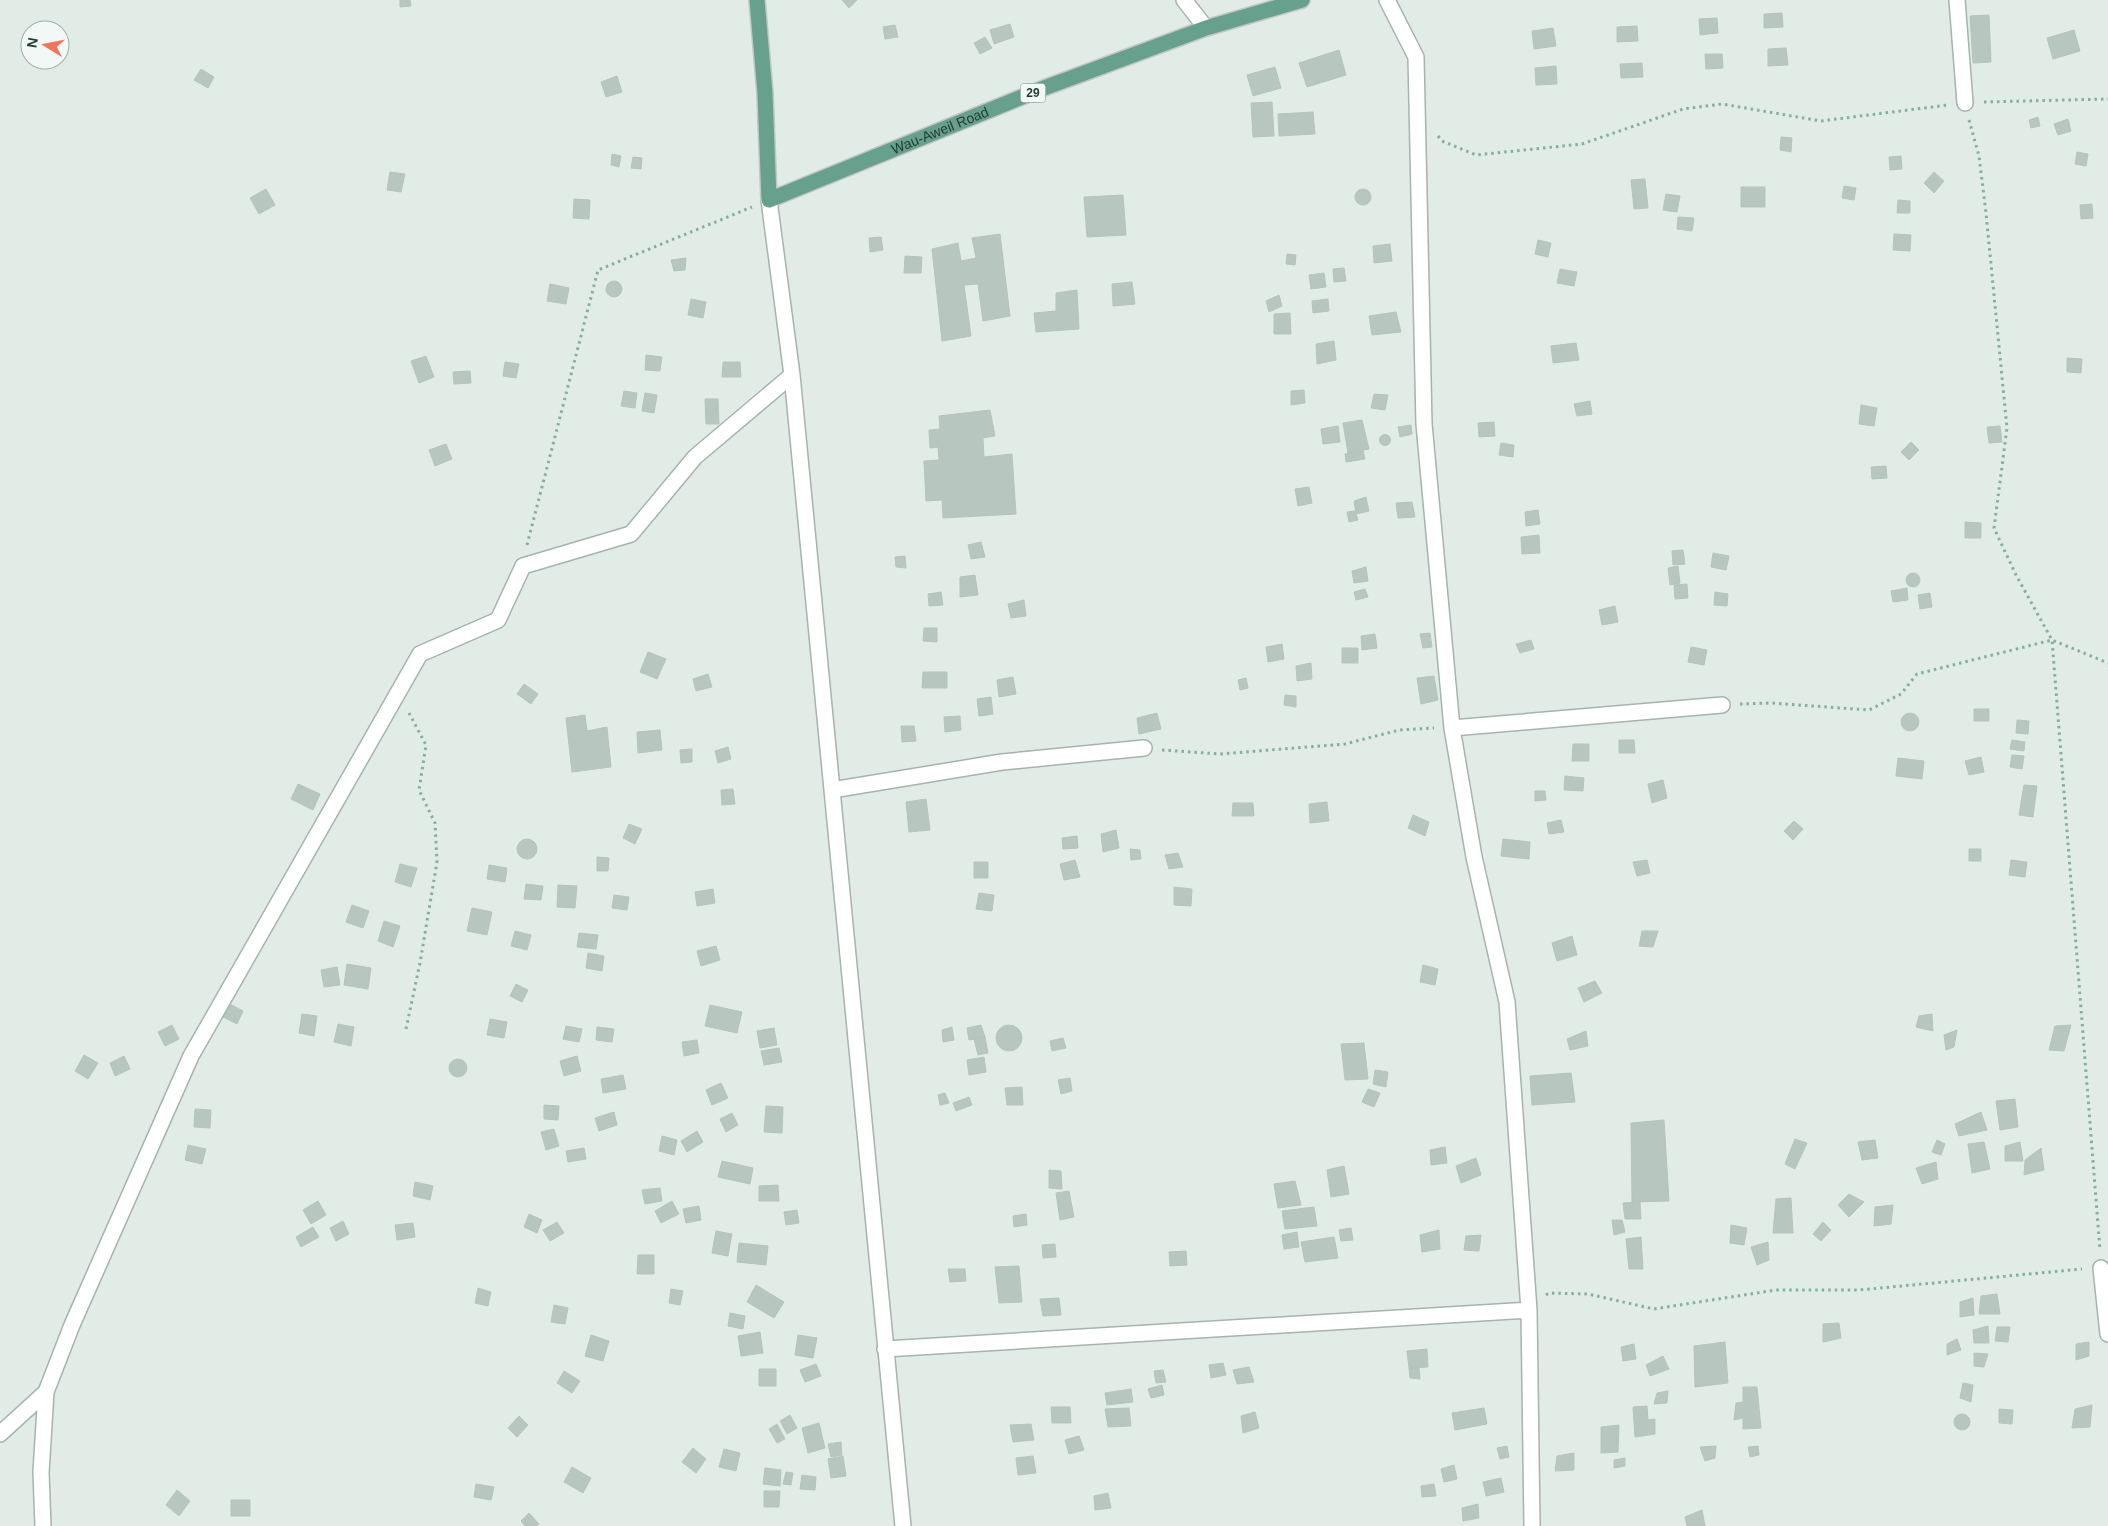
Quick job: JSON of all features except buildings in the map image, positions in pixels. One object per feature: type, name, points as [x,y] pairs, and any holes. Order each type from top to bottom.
[{"type":"main road","points":[[757,0],[765,93],[769,200]]},
{"type":"main road","name":"Wau-Aweil Road","points":[[769,200],[1044,88],[1206,28],[1302,0]]},
{"type":"street","points":[[1184,0],[1206,28]]},
{"type":"street","points":[[1388,0],[1416,57],[1424,424],[1452,728],[1474,856],[1507,1002],[1529,1310],[1532,1526]]},
{"type":"street","points":[[1958,0],[1965,103]]},
{"type":"street","points":[[769,200],[792,375],[903,1526]]},
{"type":"street","points":[[43,1526],[41,1472],[46,1392],[72,1325],[191,1056],[420,654],[498,620],[523,566],[631,534],[695,457],[792,375]]},
{"type":"street","points":[[1452,728],[1722,705]]},
{"type":"street","points":[[832,790],[1002,762],[1144,748]]},
{"type":"street","points":[[2101,1268],[2108,1334]]},
{"type":"street","points":[[885,1349],[1529,1310]]},
{"type":"street","points":[[0,1434],[46,1392]]},
{"type":"path","points":[[1416,118],[1442,141],[1476,155],[1582,144],[1683,109],[1722,104],[1821,121],[1965,103],[2108,99]]},
{"type":"path","points":[[1529,1310],[1549,1293],[1588,1294],[1654,1309],[1776,1290],[1859,1290],[2101,1268],[2052,640],[2016,575],[1994,528],[2007,428],[2003,369],[1979,156],[1965,103]]},
{"type":"path","points":[[523,566],[532,520],[598,270],[769,200]]},
{"type":"path","points":[[1722,705],[1772,703],[1870,710],[1901,694],[1917,674],[2052,640],[2108,663]]},
{"type":"path","points":[[396,694],[415,722],[426,745],[419,790],[435,823],[437,862],[420,963],[406,1029]]},
{"type":"path","points":[[1144,748],[1220,754],[1345,744],[1398,730],[1452,728]]}]
